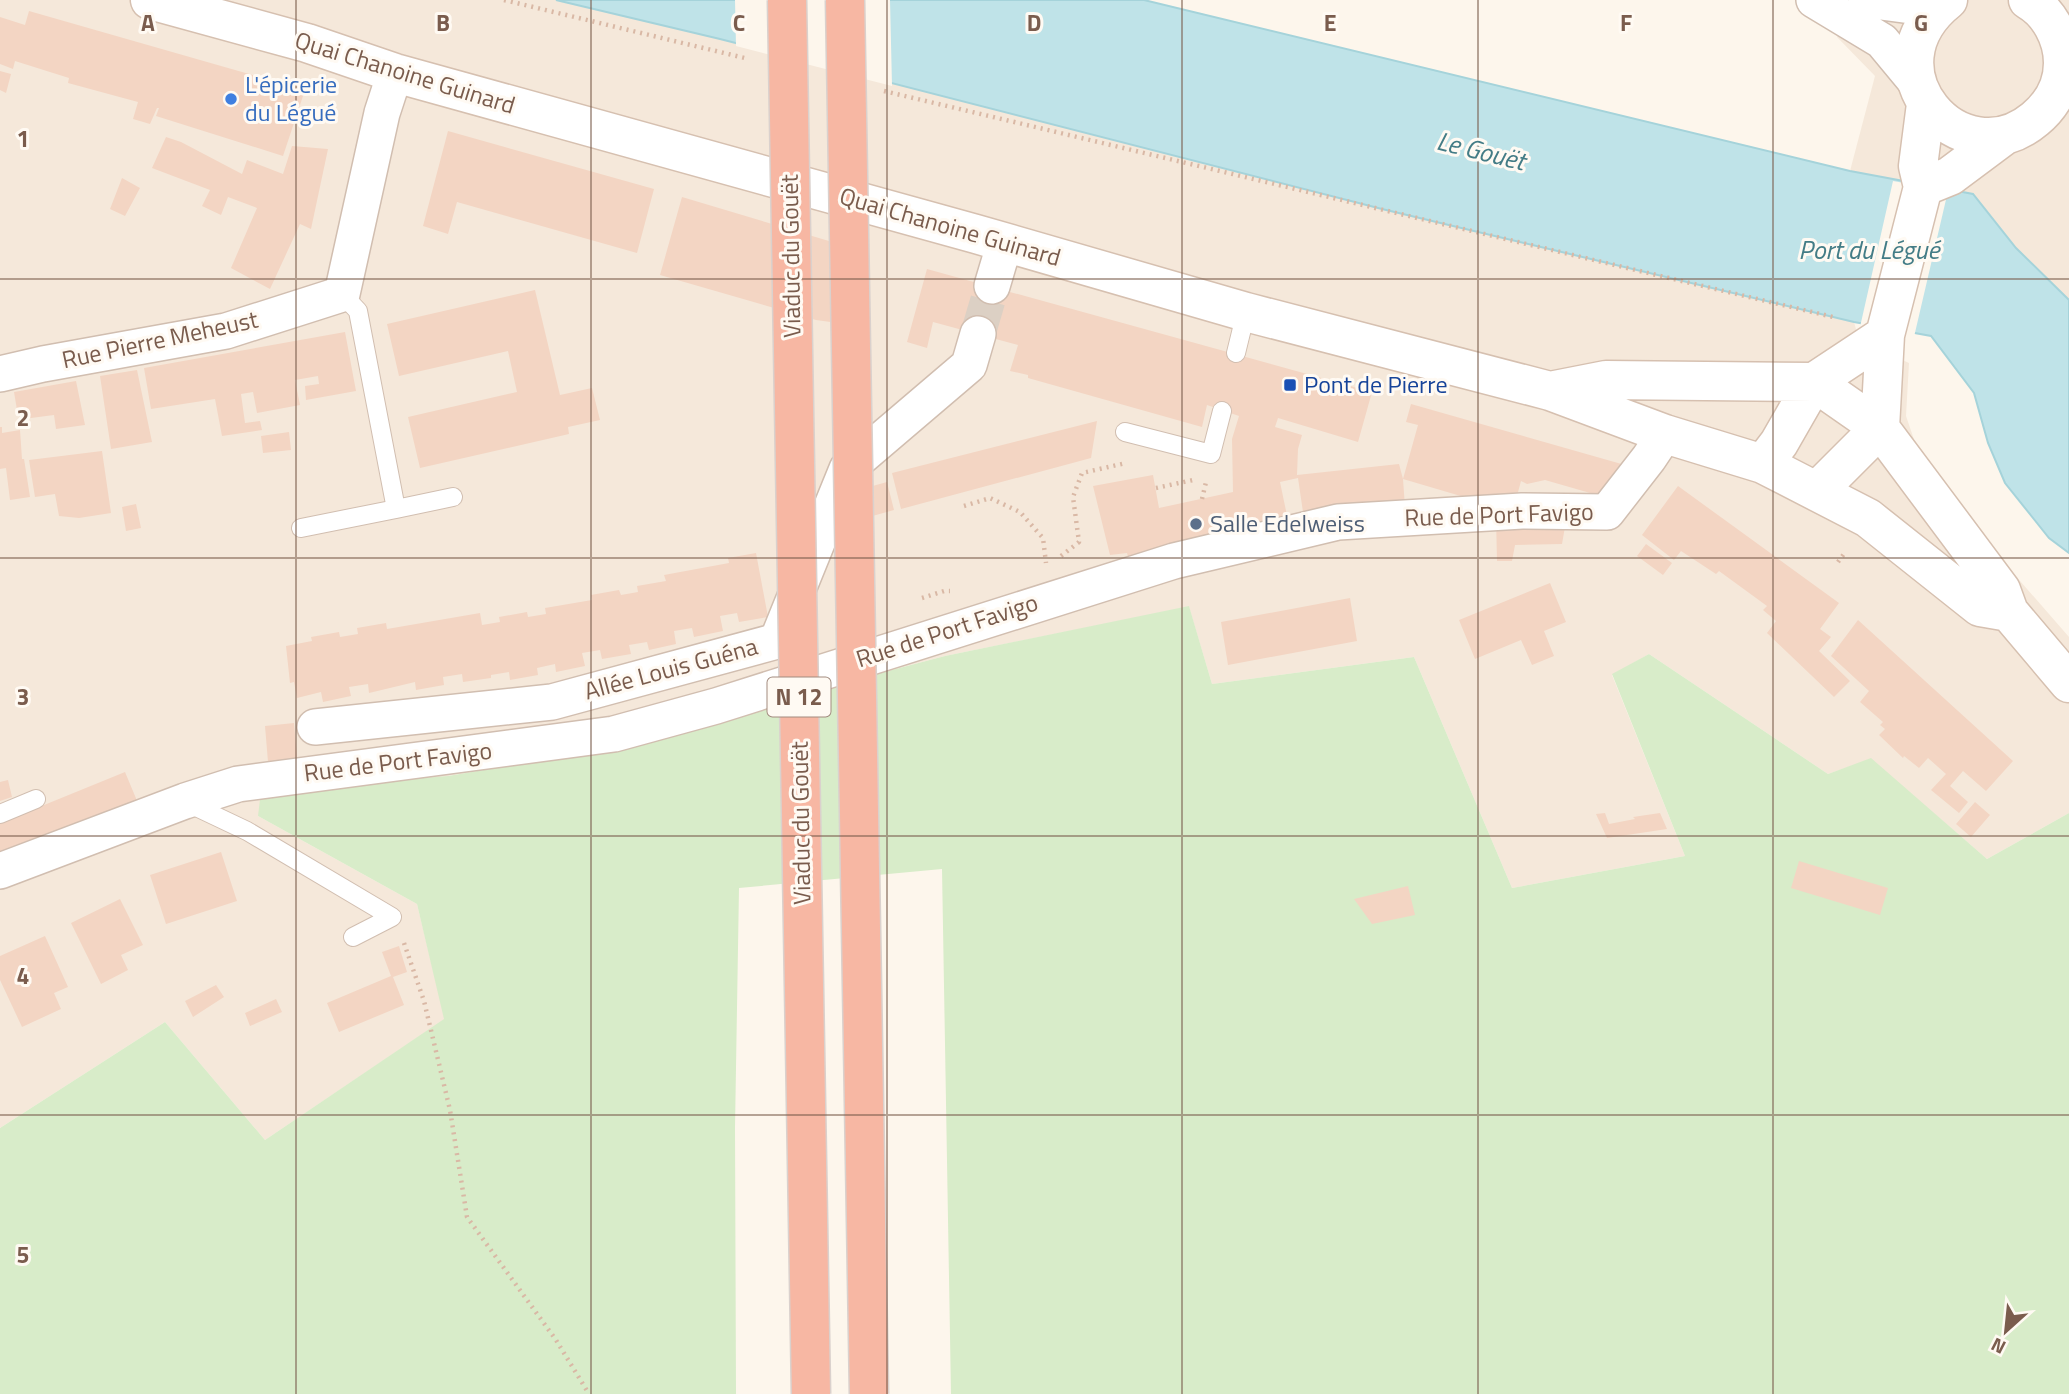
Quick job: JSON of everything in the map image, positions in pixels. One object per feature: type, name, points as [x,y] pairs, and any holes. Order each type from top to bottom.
[{"type":"highway","name":"Viaduc du Gouët","points":[[787,0],[811,1394]]},
{"type":"highway","name":"N 12","points":[[845,0],[869,1394]]},
{"type":"street","name":"Quai Chanoine Guinard","points":[[150,0],[307,43],[395,73],[1005,242],[1246,312],[1550,391],[1665,434],[1763,464],[1868,518],[1980,607],[2009,612]]},
{"type":"street","points":[[1814,0],[1882,41],[1941,120],[1961,131],[1982,137],[2005,135]]},
{"type":"street","points":[[1866,0],[1911,6],[1938,4]]},
{"type":"street","points":[[1817,491],[1880,428],[1885,335],[1923,187],[1919,166],[1921,93],[1914,63],[1916,44],[1923,26],[1938,4]]},
{"type":"street","points":[[1923,187],[1950,176],[2005,135],[2057,114],[2057,89],[2066,65],[2048,9]]},
{"type":"street","points":[[342,294],[382,113],[395,73]]},
{"type":"street","points":[[992,286],[1005,242]]},
{"type":"street","name":"Rue Pierre Meheust","points":[[0,374],[226,331],[342,294]]},
{"type":"street","name":"Allée Louis Guéna","points":[[315,726],[552,702],[777,641],[847,469],[969,365],[978,334]]},
{"type":"street","points":[[1763,464],[1779,443],[1814,382],[1885,335]]},
{"type":"street","name":"Quai Chanoine Guinard","points":[[1550,391],[1606,380],[1814,382]]},
{"type":"street","points":[[1814,382],[1880,428],[2001,590],[2009,612],[2069,682]]},
{"type":"street","name":"Rue de Port Favigo","points":[[0,871],[237,784],[614,734],[716,706],[1174,561],[1338,522],[1522,511],[1606,512],[1665,434]]},
{"type":"lane","points":[[342,294],[358,311],[396,509]]},
{"type":"lane","points":[[1236,353],[1246,312]]},
{"type":"lane","points":[[1125,432],[1212,454],[1222,411]]},
{"type":"lane","points":[[301,528],[453,497]]},
{"type":"lane","points":[[0,814],[36,799]]},
{"type":"lane","points":[[185,801],[247,831],[392,917]]},
{"type":"lane","points":[[353,937],[392,917]]},
{"type":"path","points":[[504,0],[750,59]]},
{"type":"path","points":[[871,88],[1833,317]]},
{"type":"path","points":[[964,506],[990,498],[1020,512],[1044,538],[1047,568],[1079,542],[1073,497],[1082,474],[1135,460]]},
{"type":"path","points":[[1156,488],[1194,480]]},
{"type":"path","points":[[913,603],[944,591],[957,592]]},
{"type":"path","points":[[392,917],[409,954],[424,1001],[450,1110],[467,1216],[556,1340],[589,1394]]},
{"type":"shaded area","points":[[0,0],[556,0],[720,39],[1382,209],[1854,322],[1859,340],[1909,363],[1906,416],[1925,472],[2069,637],[2069,813],[1987,859],[1871,759],[1828,774],[1649,654],[1612,675],[1685,856],[1512,888],[1414,657],[1212,684],[1189,607],[945,656],[717,716],[613,748],[448,776],[258,816],[417,904],[445,1019],[265,1140],[165,1022],[0,1128]]},
{"type":"shaded area","points":[[1853,0],[2069,0],[2069,300],[2016,248],[1973,194],[1850,171],[1875,76],[1837,37]]},
{"type":"green space","points":[[1189,606],[1212,684],[1414,657],[1512,888],[1685,856],[1612,674],[1649,654],[1828,774],[1871,758],[1987,859],[2069,813],[2069,1394],[951,1394],[942,869],[739,888],[735,1128],[736,1394],[0,1394],[0,1128],[165,1022],[265,1140],[444,1019],[417,904],[258,816],[261,791],[448,776],[613,748],[717,716],[945,656]]},
{"type":"water","name":"Port du Légué","points":[[556,0],[1144,0],[1850,171],[1973,194],[2016,248],[2069,300],[2069,553],[2049,538],[2005,483],[1988,443],[1974,393],[1931,336],[1854,322],[1382,209],[720,39]]},
{"type":"pier","points":[[735,0],[890,0],[892,86],[736,46]]},
{"type":"pier","points":[[1893,181],[1948,191],[1914,337],[1860,327]]},
{"type":"building","points":[[29,11],[305,90],[283,156],[156,116],[159,108],[150,124],[133,119],[138,102],[68,83],[69,78],[15,61],[13,69],[0,64],[0,17],[25,25]]},
{"type":"building","points":[[0,71],[11,74],[6,93],[0,90]]},
{"type":"building","points":[[448,131],[654,189],[637,253],[457,202],[448,234],[423,226]]},
{"type":"building","points":[[166,137],[242,174],[247,160],[283,174],[292,146],[328,149],[311,229],[300,224],[270,289],[231,268],[257,208],[228,197],[221,215],[202,206],[210,190],[152,168]]},
{"type":"building","points":[[122,178],[140,188],[125,216],[110,209]]},
{"type":"building","points":[[682,197],[869,253],[852,325],[816,320],[660,275]]},
{"type":"building","points":[[927,269],[1372,392],[1358,442],[1278,418],[1275,427],[1302,435],[1298,449],[1297,475],[1399,464],[1405,507],[1304,519],[1298,478],[1280,482],[1290,530],[1130,564],[1127,553],[1110,555],[1093,486],[1153,475],[1159,508],[1233,492],[1232,439],[1239,416],[1207,405],[1202,427],[1028,378],[1028,375],[1010,371],[1018,345],[933,322],[927,348],[907,342]]},
{"type":"building","points":[[535,290],[560,395],[592,388],[600,420],[568,427],[569,434],[420,468],[408,417],[517,392],[508,351],[399,376],[387,324]]},
{"type":"building","points":[[345,332],[356,391],[306,400],[305,386],[319,384],[318,376],[295,380],[300,405],[257,413],[253,392],[241,394],[245,423],[260,421],[262,430],[222,436],[215,399],[151,409],[144,368]]},
{"type":"building","points":[[137,370],[152,442],[111,449],[100,376]]},
{"type":"building","points":[[76,381],[85,425],[56,429],[54,415],[31,418],[17,410],[14,392]]},
{"type":"building","points":[[1411,404],[1632,467],[1604,497],[1545,480],[1527,484],[1521,481],[1514,507],[1498,507],[1403,479],[1418,425],[1406,422]]},
{"type":"building","points":[[1097,421],[1091,458],[901,509],[892,473]]},
{"type":"building","points":[[0,427],[2,433],[20,430],[22,459],[30,497],[10,500],[6,468],[0,469]]},
{"type":"building","points":[[289,432],[291,450],[263,453],[261,436]]},
{"type":"building","points":[[102,451],[111,513],[79,518],[59,516],[55,494],[35,497],[29,460]]},
{"type":"building","points":[[887,482],[894,510],[858,520],[851,492]]},
{"type":"building","points":[[1678,486],[1839,603],[1820,629],[1831,637],[1819,651],[1850,681],[1834,697],[1767,633],[1776,621],[1763,610],[1767,606],[1719,571],[1716,574],[1681,551],[1674,560],[1642,535]]},
{"type":"building","points":[[136,504],[141,528],[126,531],[122,507]]},
{"type":"building","points":[[1496,518],[1566,521],[1562,544],[1515,545],[1512,561],[1497,561]]},
{"type":"building","points":[[1646,544],[1672,563],[1663,575],[1637,556]]},
{"type":"building","points":[[756,553],[768,617],[739,622],[737,613],[720,616],[723,631],[694,637],[692,628],[674,631],[676,644],[649,650],[647,642],[629,645],[631,654],[602,659],[600,650],[582,653],[585,666],[556,672],[555,664],[537,668],[538,675],[510,680],[509,672],[463,682],[462,674],[443,677],[444,685],[416,690],[415,682],[369,693],[368,684],[349,687],[351,696],[323,702],[321,692],[297,698],[294,682],[290,683],[286,646],[312,641],[311,637],[339,632],[340,637],[358,634],[357,628],[386,623],[387,629],[480,613],[482,625],[500,622],[499,617],[527,612],[528,617],[546,614],[545,608],[592,600],[591,595],[619,590],[621,595],[638,592],[637,586],[666,581],[664,575],[729,563],[728,558]]},
{"type":"building","points":[[1550,583],[1566,622],[1544,631],[1554,656],[1532,665],[1521,640],[1475,659],[1459,620]]},
{"type":"building","points":[[1350,598],[1357,641],[1228,665],[1221,622]]},
{"type":"building","points":[[1858,620],[2013,761],[1986,791],[1963,771],[1950,786],[1968,802],[1959,813],[1931,790],[1946,774],[1928,758],[1919,768],[1904,756],[1903,758],[1879,735],[1885,729],[1880,725],[1883,722],[1860,702],[1869,691],[1831,656]]},
{"type":"building","points":[[294,723],[298,768],[269,774],[265,726]]},
{"type":"building","points":[[125,772],[140,808],[0,863],[0,823]]},
{"type":"building","points":[[8,780],[12,797],[0,801],[0,782]]},
{"type":"building","points":[[1975,802],[1990,815],[1971,837],[1956,824]]},
{"type":"building","points":[[1605,813],[1609,824],[1660,813],[1667,829],[1607,838],[1596,814]]},
{"type":"building","points":[[221,852],[237,901],[166,924],[150,875]]},
{"type":"building","points":[[1799,861],[1888,888],[1880,915],[1791,888]]},
{"type":"building","points":[[1408,886],[1415,915],[1372,924],[1354,899]]},
{"type":"building","points":[[120,899],[143,945],[121,955],[128,970],[101,984],[71,923]]},
{"type":"building","points":[[45,936],[68,987],[54,993],[61,1009],[22,1027],[0,980],[0,956]]},
{"type":"building","points":[[399,946],[407,972],[393,977],[404,1005],[339,1032],[327,1003],[391,976],[382,952]]},
{"type":"building","points":[[216,985],[224,997],[193,1017],[185,1001]]},
{"type":"building","points":[[276,999],[282,1012],[250,1026],[245,1013]]},
{"type":"tunnel","points":[[978,334],[992,286]]},
{"type":"place","name":"L'épicerie du Légué","points":[[231,99]]},
{"type":"place","name":"Pont de Pierre","points":[[1290,385]]},
{"type":"place","name":"Salle Edelweiss","points":[[1196,524]]},
{"type":"water label","name":"Le Gouët","points":[[1481,151]]}]
